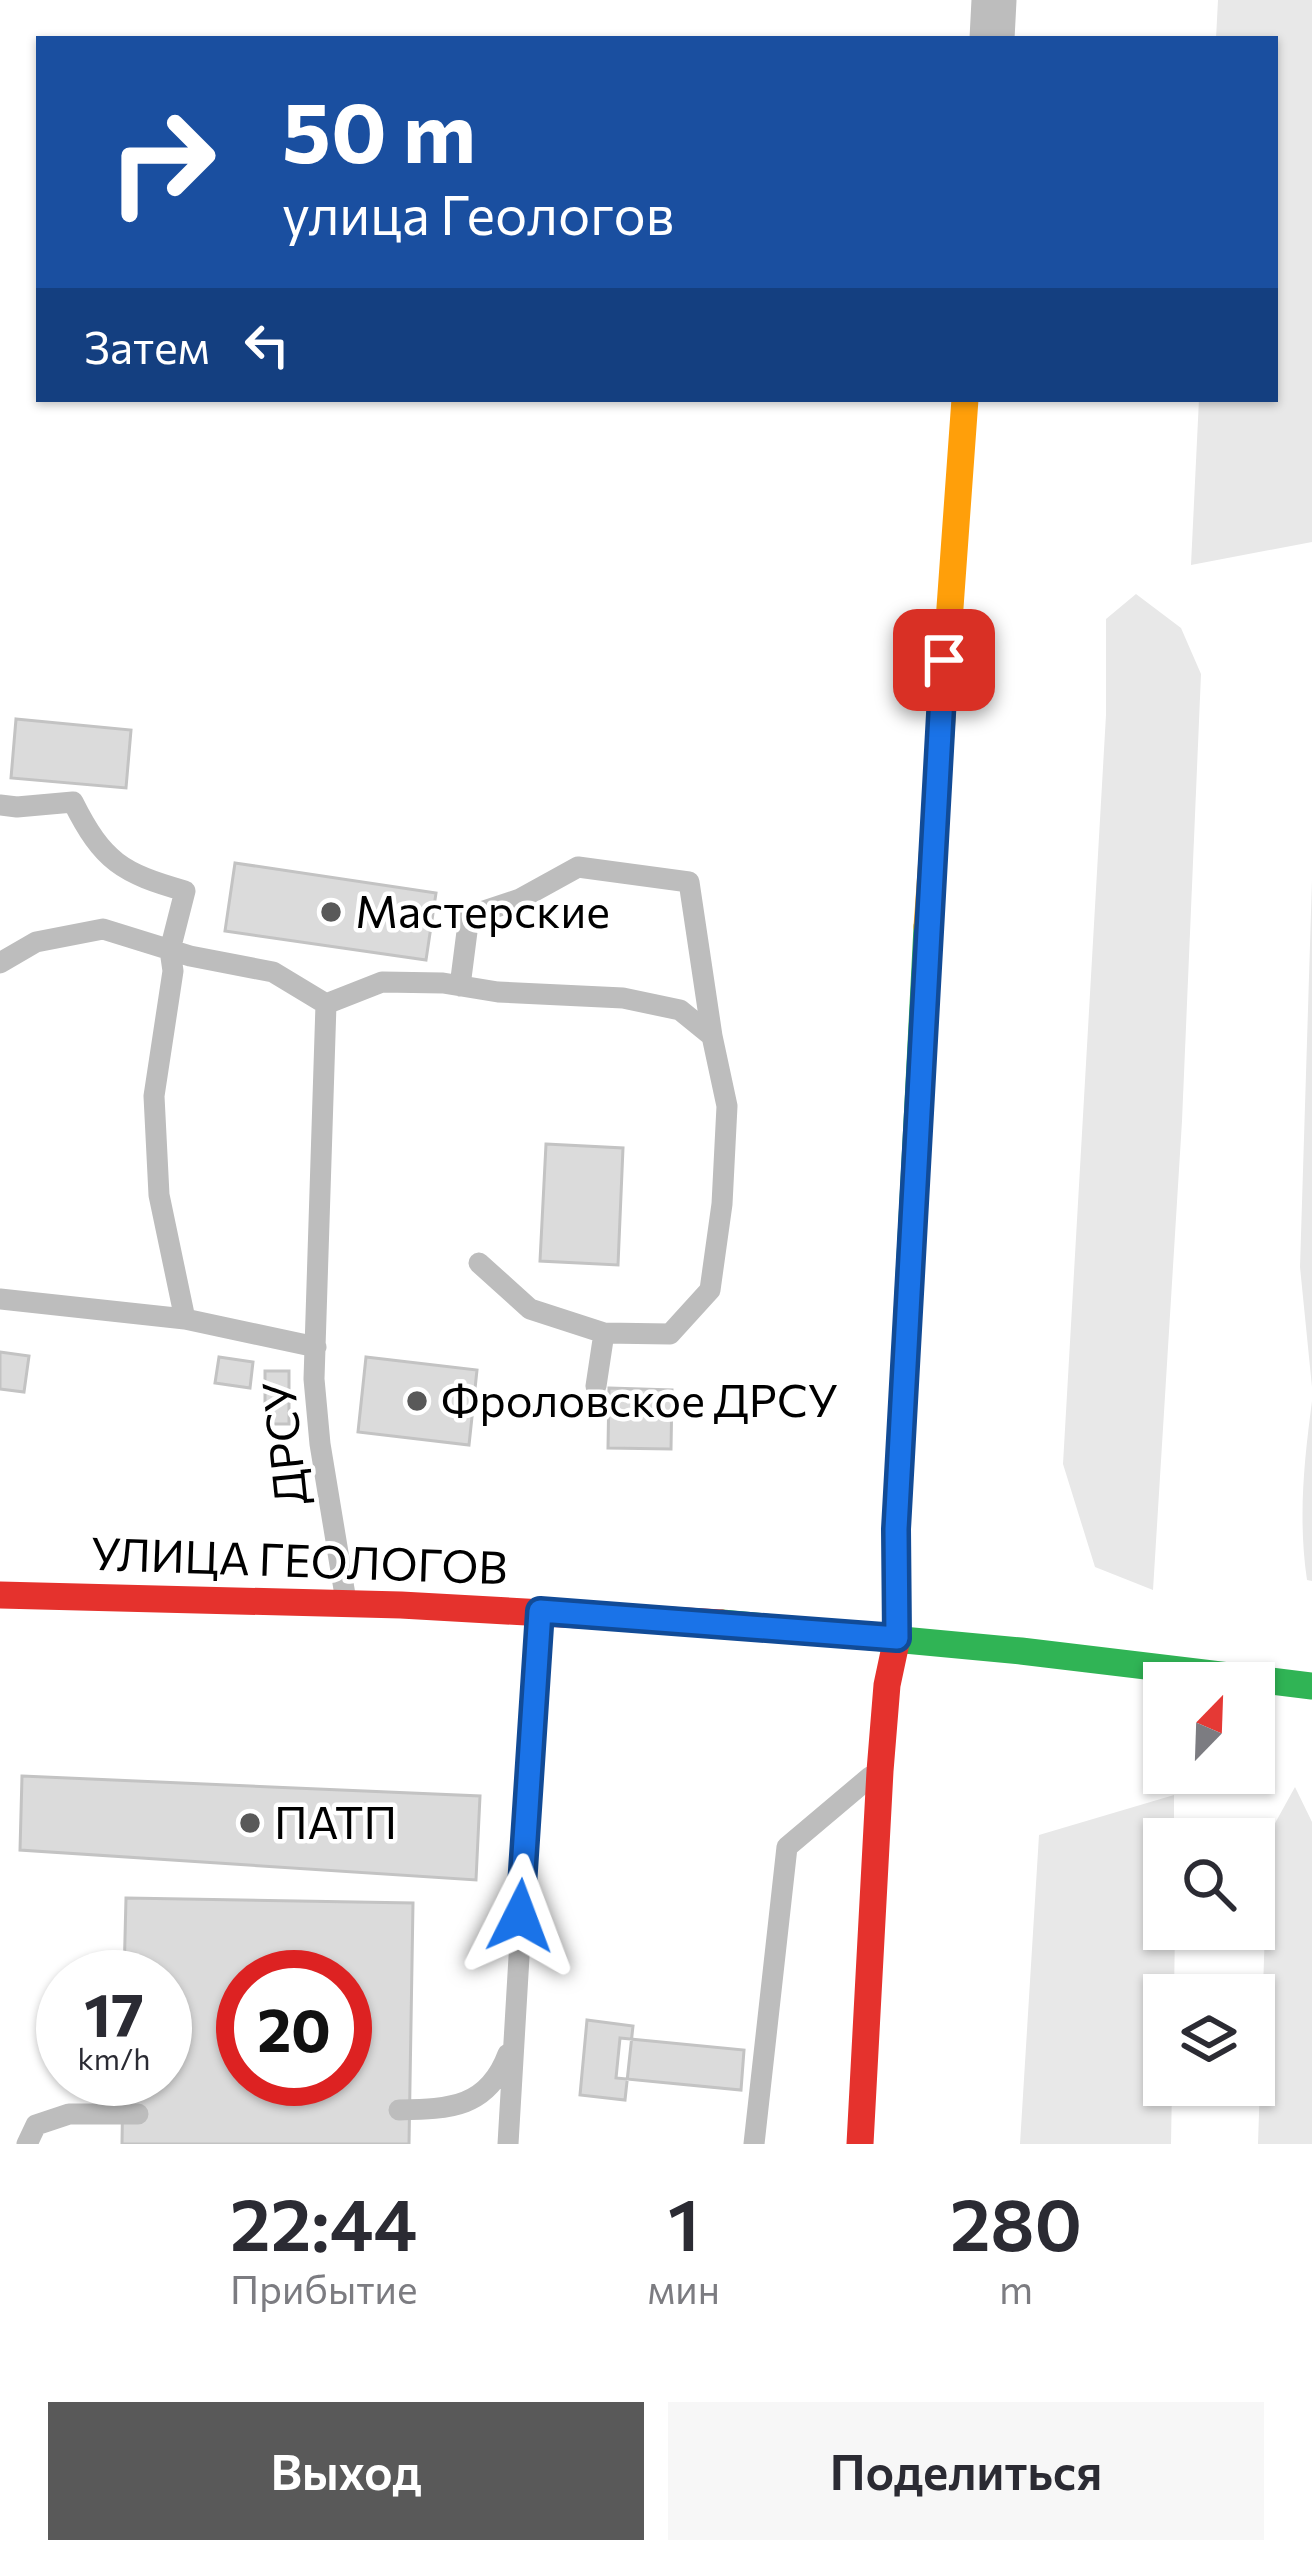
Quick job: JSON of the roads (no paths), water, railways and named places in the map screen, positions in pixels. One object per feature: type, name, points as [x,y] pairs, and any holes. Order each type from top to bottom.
[{"type":"street","points":[[992,36],[994,0]]},
{"type":"street","points":[[860,2144],[869,1778],[897,1638],[896,1529],[933,814],[965,402]]},
{"type":"street","name":"УЛИЦА ГЕОЛОГОВ","points":[[0,1595],[346,1601],[540,1611],[897,1638],[1312,1686]]},
{"type":"lane","points":[[0,805],[74,802],[92,839],[132,876],[185,891],[170,950],[173,971],[154,1096],[159,1196],[185,1319]]},
{"type":"lane","points":[[460,986],[469,916],[520,898],[578,867],[689,882],[727,1106],[722,1204],[710,1290],[670,1334],[604,1333],[530,1309],[479,1263]]},
{"type":"lane","points":[[0,962],[36,942],[103,929],[273,973],[326,1004],[382,982],[623,998],[680,1010],[712,1036]]},
{"type":"lane","name":"ДРСУ","points":[[326,1004],[316,1348],[320,1444],[346,1601]]},
{"type":"lane","points":[[0,1300],[185,1319],[316,1348]]},
{"type":"lane","points":[[596,1386],[604,1333]]},
{"type":"lane","points":[[508,2144],[540,1611]]},
{"type":"lane","points":[[754,2144],[787,1847],[869,1778]]},
{"type":"lane","points":[[399,2110],[430,2110],[486,2093],[505,2064],[515,2036]]},
{"type":"lane","points":[[27,2144],[37,2125],[69,2114],[138,2114]]},
{"type":"place","name":"Мастерские","points":[[331,912]]},
{"type":"place","name":"Фроловское ДРСУ","points":[[417,1401]]},
{"type":"place","name":"ПАТП","points":[[250,1823]]}]
